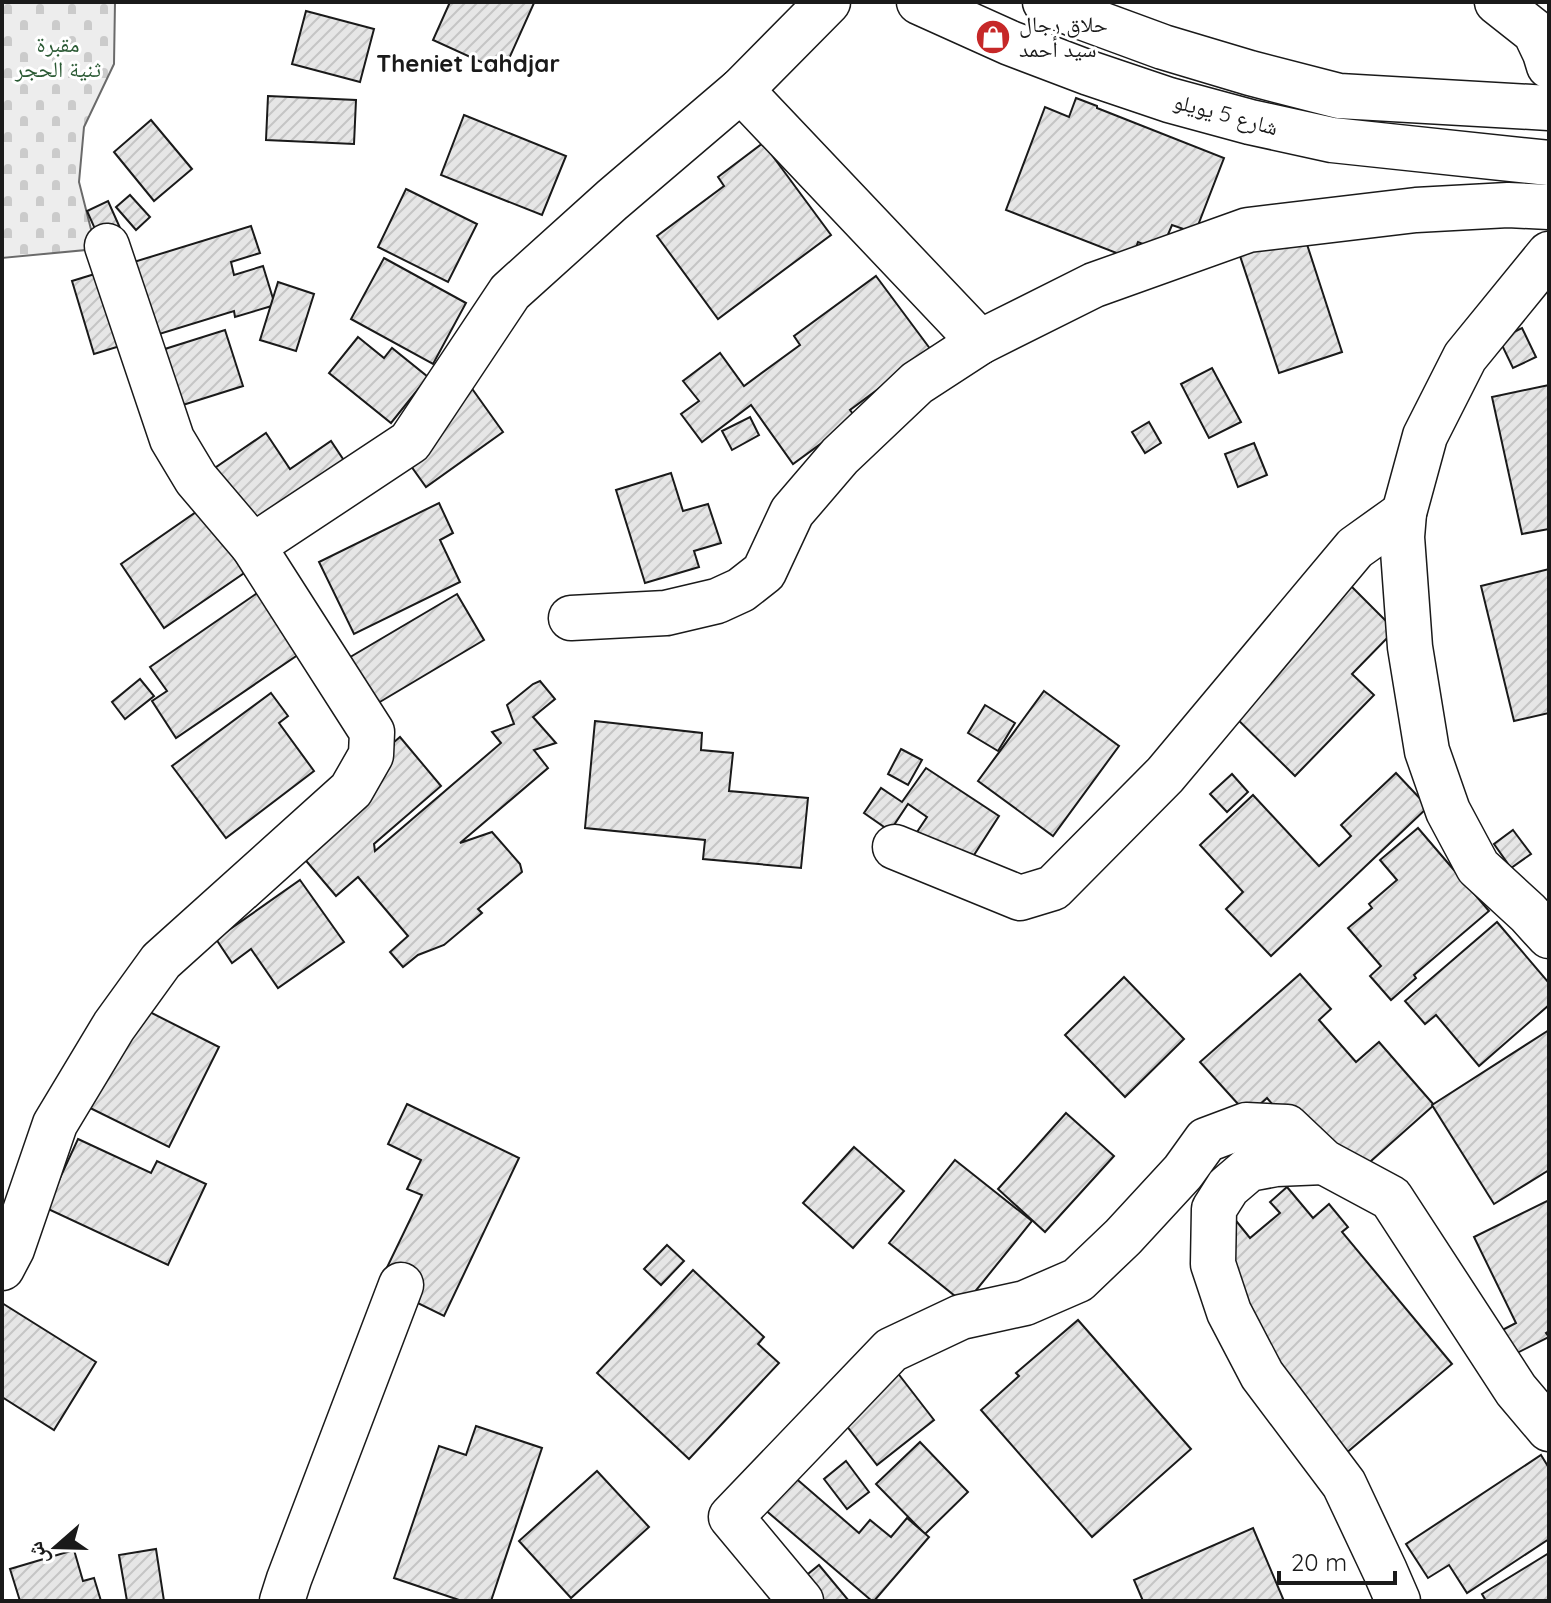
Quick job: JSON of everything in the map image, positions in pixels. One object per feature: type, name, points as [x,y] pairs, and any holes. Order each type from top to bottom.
[{"type":"street","points":[[253,546],[410,442],[510,292],[741,90],[828,2]]},
{"type":"street","name":"شارع 5 يويلو","points":[[919,2],[1010,43],[1089,73],[1169,100],[1250,122],[1332,140],[1549,163]]},
{"type":"street","points":[[1045,2],[1163,47],[1339,96],[1549,108]]},
{"type":"street","points":[[1497,2],[1535,32],[1549,66]]},
{"type":"street","points":[[741,90],[980,342]]},
{"type":"street","points":[[571,618],[666,613],[717,601],[741,590],[764,572],[792,512],[840,456],[917,383],[980,342],[1094,285],[1248,230],[1416,210],[1508,205],[1549,207]]},
{"type":"street","points":[[2,1268],[12,1249],[55,1124],[114,1026],[161,961],[351,790],[371,755],[372,732],[253,546],[196,479],[172,439],[107,246]]},
{"type":"street","points":[[1549,254],[1465,357],[1425,436],[1404,513],[1402,537],[1410,647],[1427,751],[1442,796],[1478,867],[1549,936]]},
{"type":"street","points":[[895,847],[1020,898],[1053,888],[1165,775],[1355,548],[1404,513]]},
{"type":"street","points":[[801,1601],[731,1517],[891,1350],[961,1317],[1025,1303],[1078,1280],[1163,1194],[1206,1140],[1246,1125],[1287,1127],[1324,1162],[1391,1198],[1516,1390],[1549,1429]]},
{"type":"street","points":[[1324,1162],[1276,1164],[1249,1169],[1228,1187],[1214,1209],[1213,1264],[1229,1312],[1262,1375],[1344,1484],[1398,1601]]},
{"type":"street","points":[[282,1601],[401,1285]]},
{"type":"green space","name":"مقبرة ثنية الحجر","points":[[2,2],[115,2],[114,64],[84,127],[79,182],[96,249],[2,258]]},
{"type":"building","points":[[450,2],[534,3],[503,72],[433,40]]},
{"type":"building","points":[[306,11],[374,29],[360,82],[292,64]]},
{"type":"building","points":[[268,96],[356,100],[354,144],[266,140]]},
{"type":"building","points":[[1076,98],[1224,158],[1195,233],[1172,225],[1161,251],[1138,242],[1132,259],[1006,210],[1045,107],[1069,117]]},
{"type":"building","points":[[464,115],[566,156],[542,215],[441,175]]},
{"type":"building","points":[[151,120],[192,169],[154,201],[114,152]]},
{"type":"building","points":[[763,143],[831,235],[718,319],[657,236],[724,186],[718,177]]},
{"type":"building","points":[[406,189],[477,224],[448,282],[378,247]]},
{"type":"building","points":[[130,195],[150,217],[136,230],[116,207]]},
{"type":"building","points":[[108,201],[129,248],[108,258],[87,211]]},
{"type":"building","points":[[251,226],[260,253],[231,262],[234,275],[263,266],[275,305],[235,317],[234,311],[94,354],[72,281]]},
{"type":"building","points":[[1302,229],[1342,352],[1279,373],[1238,250]]},
{"type":"building","points":[[384,258],[466,303],[433,364],[351,319]]},
{"type":"building","points":[[876,276],[931,350],[850,410],[856,418],[793,464],[751,405],[702,442],[681,414],[699,401],[683,381],[720,353],[744,386],[800,345],[794,336]]},
{"type":"building","points":[[278,282],[314,294],[296,351],[260,340]]},
{"type":"building","points":[[1522,328],[1536,357],[1513,368],[1499,339]]},
{"type":"building","points":[[225,330],[243,386],[167,410],[149,354]]},
{"type":"building","points":[[358,337],[384,358],[392,348],[428,377],[391,423],[329,373]]},
{"type":"building","points":[[1212,368],[1241,422],[1209,438],[1181,384]]},
{"type":"building","points":[[468,383],[503,432],[426,487],[391,438]]},
{"type":"building","points":[[1549,385],[1549,529],[1522,534],[1492,397]]},
{"type":"building","points":[[750,417],[759,435],[732,450],[722,431]]},
{"type":"building","points":[[1149,422],[1161,443],[1145,453],[1132,432]]},
{"type":"building","points":[[266,433],[290,469],[331,441],[345,462],[241,533],[203,476]]},
{"type":"building","points":[[1254,443],[1267,475],[1238,487],[1225,454]]},
{"type":"building","points":[[671,473],[683,511],[708,504],[721,543],[694,551],[699,567],[645,583],[616,490]]},
{"type":"building","points":[[209,503],[253,567],[164,628],[121,564]]},
{"type":"building","points":[[439,503],[453,533],[440,540],[460,582],[354,634],[319,562]]},
{"type":"building","points":[[1549,569],[1549,713],[1514,721],[1481,586]]},
{"type":"building","points":[[1345,580],[1395,630],[1352,674],[1374,695],[1295,776],[1222,704]]},
{"type":"building","points":[[266,587],[308,648],[176,738],[152,701],[167,691],[150,667]]},
{"type":"building","points":[[457,594],[484,640],[363,712],[335,666]]},
{"type":"building","points":[[140,679],[154,696],[125,719],[112,702]]},
{"type":"building","points":[[540,681],[555,699],[533,717],[556,743],[534,750],[548,768],[460,843],[492,832],[520,864],[522,872],[478,909],[482,913],[444,945],[418,955],[403,967],[390,952],[408,936],[358,877],[336,896],[285,836],[400,737],[441,786],[374,844],[375,851],[501,743],[492,732],[514,724],[507,705]]},
{"type":"building","points":[[1044,691],[1119,746],[1053,836],[978,781]]},
{"type":"building","points":[[271,693],[288,716],[279,723],[314,771],[226,838],[172,766]]},
{"type":"building","points":[[985,705],[1015,723],[998,751],[968,733]]},
{"type":"building","points":[[595,721],[702,733],[701,750],[733,753],[729,791],[808,798],[801,868],[703,859],[705,840],[585,828]]},
{"type":"building","points":[[901,749],[922,760],[908,785],[888,774]]},
{"type":"building","points":[[926,768],[999,816],[956,883],[905,850],[927,817],[908,804],[890,831],[864,813],[881,788],[902,802]]},
{"type":"building","points":[[1396,773],[1428,807],[1271,956],[1226,909],[1243,892],[1200,845],[1253,795],[1319,866],[1351,836],[1341,825]]},
{"type":"building","points":[[1232,774],[1248,792],[1227,812],[1210,794]]},
{"type":"building","points":[[1418,828],[1489,911],[1414,975],[1416,978],[1391,1000],[1370,976],[1381,966],[1348,928],[1372,908],[1369,904],[1397,880],[1380,860]]},
{"type":"building","points":[[1513,830],[1531,854],[1511,868],[1494,844]]},
{"type":"building","points":[[300,880],[344,942],[278,988],[251,949],[232,963],[216,939]]},
{"type":"building","points":[[1497,922],[1549,983],[1549,1005],[1479,1066],[1436,1015],[1425,1024],[1405,1001]]},
{"type":"building","points":[[1300,974],[1331,1009],[1319,1020],[1356,1062],[1379,1042],[1434,1105],[1344,1185],[1267,1098],[1248,1115],[1200,1062]]},
{"type":"building","points":[[1124,977],[1184,1039],[1125,1097],[1065,1035]]},
{"type":"building","points":[[132,1003],[219,1047],[169,1147],[82,1104]]},
{"type":"building","points":[[1549,1030],[1549,1170],[1494,1204],[1432,1105]]},
{"type":"building","points":[[407,1104],[519,1158],[444,1316],[379,1284],[422,1195],[407,1189],[421,1160],[388,1144]]},
{"type":"building","points":[[1066,1113],[1114,1156],[1045,1232],[998,1189]]},
{"type":"building","points":[[78,1139],[151,1173],[157,1161],[206,1184],[168,1265],[46,1208]]},
{"type":"building","points":[[854,1147],[904,1191],[853,1248],[803,1203]]},
{"type":"building","points":[[955,1160],[1032,1221],[965,1304],[889,1243]]},
{"type":"building","points":[[1287,1187],[1313,1218],[1329,1204],[1348,1227],[1342,1232],[1452,1364],[1345,1454],[1192,1253],[1233,1217],[1250,1238],[1280,1213],[1270,1202]]},
{"type":"building","points":[[1549,1200],[1549,1331],[1546,1333],[1549,1337],[1495,1364],[1483,1340],[1516,1323],[1474,1237]]},
{"type":"building","points":[[667,1245],[684,1261],[661,1285],[644,1269]]},
{"type":"building","points":[[693,1270],[764,1337],[758,1344],[779,1363],[689,1459],[597,1373]]},
{"type":"building","points":[[2,1303],[96,1362],[54,1430],[2,1397]]},
{"type":"building","points":[[1078,1320],[1191,1449],[1092,1537],[981,1410],[1019,1376],[1016,1373]]},
{"type":"building","points":[[883,1354],[934,1420],[877,1465],[825,1398]]},
{"type":"building","points":[[476,1426],[542,1448],[491,1601],[462,1601],[394,1578],[439,1446],[466,1455]]},
{"type":"building","points":[[920,1442],[968,1492],[925,1534],[876,1484]]},
{"type":"building","points":[[1541,1455],[1549,1468],[1549,1539],[1467,1593],[1449,1565],[1428,1578],[1406,1544]]},
{"type":"building","points":[[846,1461],[869,1492],[847,1509],[824,1479]]},
{"type":"building","points":[[597,1471],[649,1527],[571,1598],[519,1541]]},
{"type":"building","points":[[792,1475],[859,1533],[870,1520],[891,1537],[907,1518],[929,1537],[872,1601],[763,1508]]},
{"type":"building","points":[[1253,1528],[1284,1601],[1143,1601],[1134,1580]]},
{"type":"building","points":[[156,1549],[164,1601],[127,1601],[119,1555]]},
{"type":"building","points":[[74,1550],[83,1581],[94,1578],[101,1601],[20,1601],[10,1569]]},
{"type":"building","points":[[1549,1553],[1549,1601],[1486,1601],[1482,1594]]},
{"type":"building","points":[[819,1565],[849,1601],[775,1601]]},
{"type":"place","name":"حلاق رجال سيد أحمد","points":[[993,37]]},
{"type":"district","name":"Theniet Lahdjar","points":[[468,64]]}]
